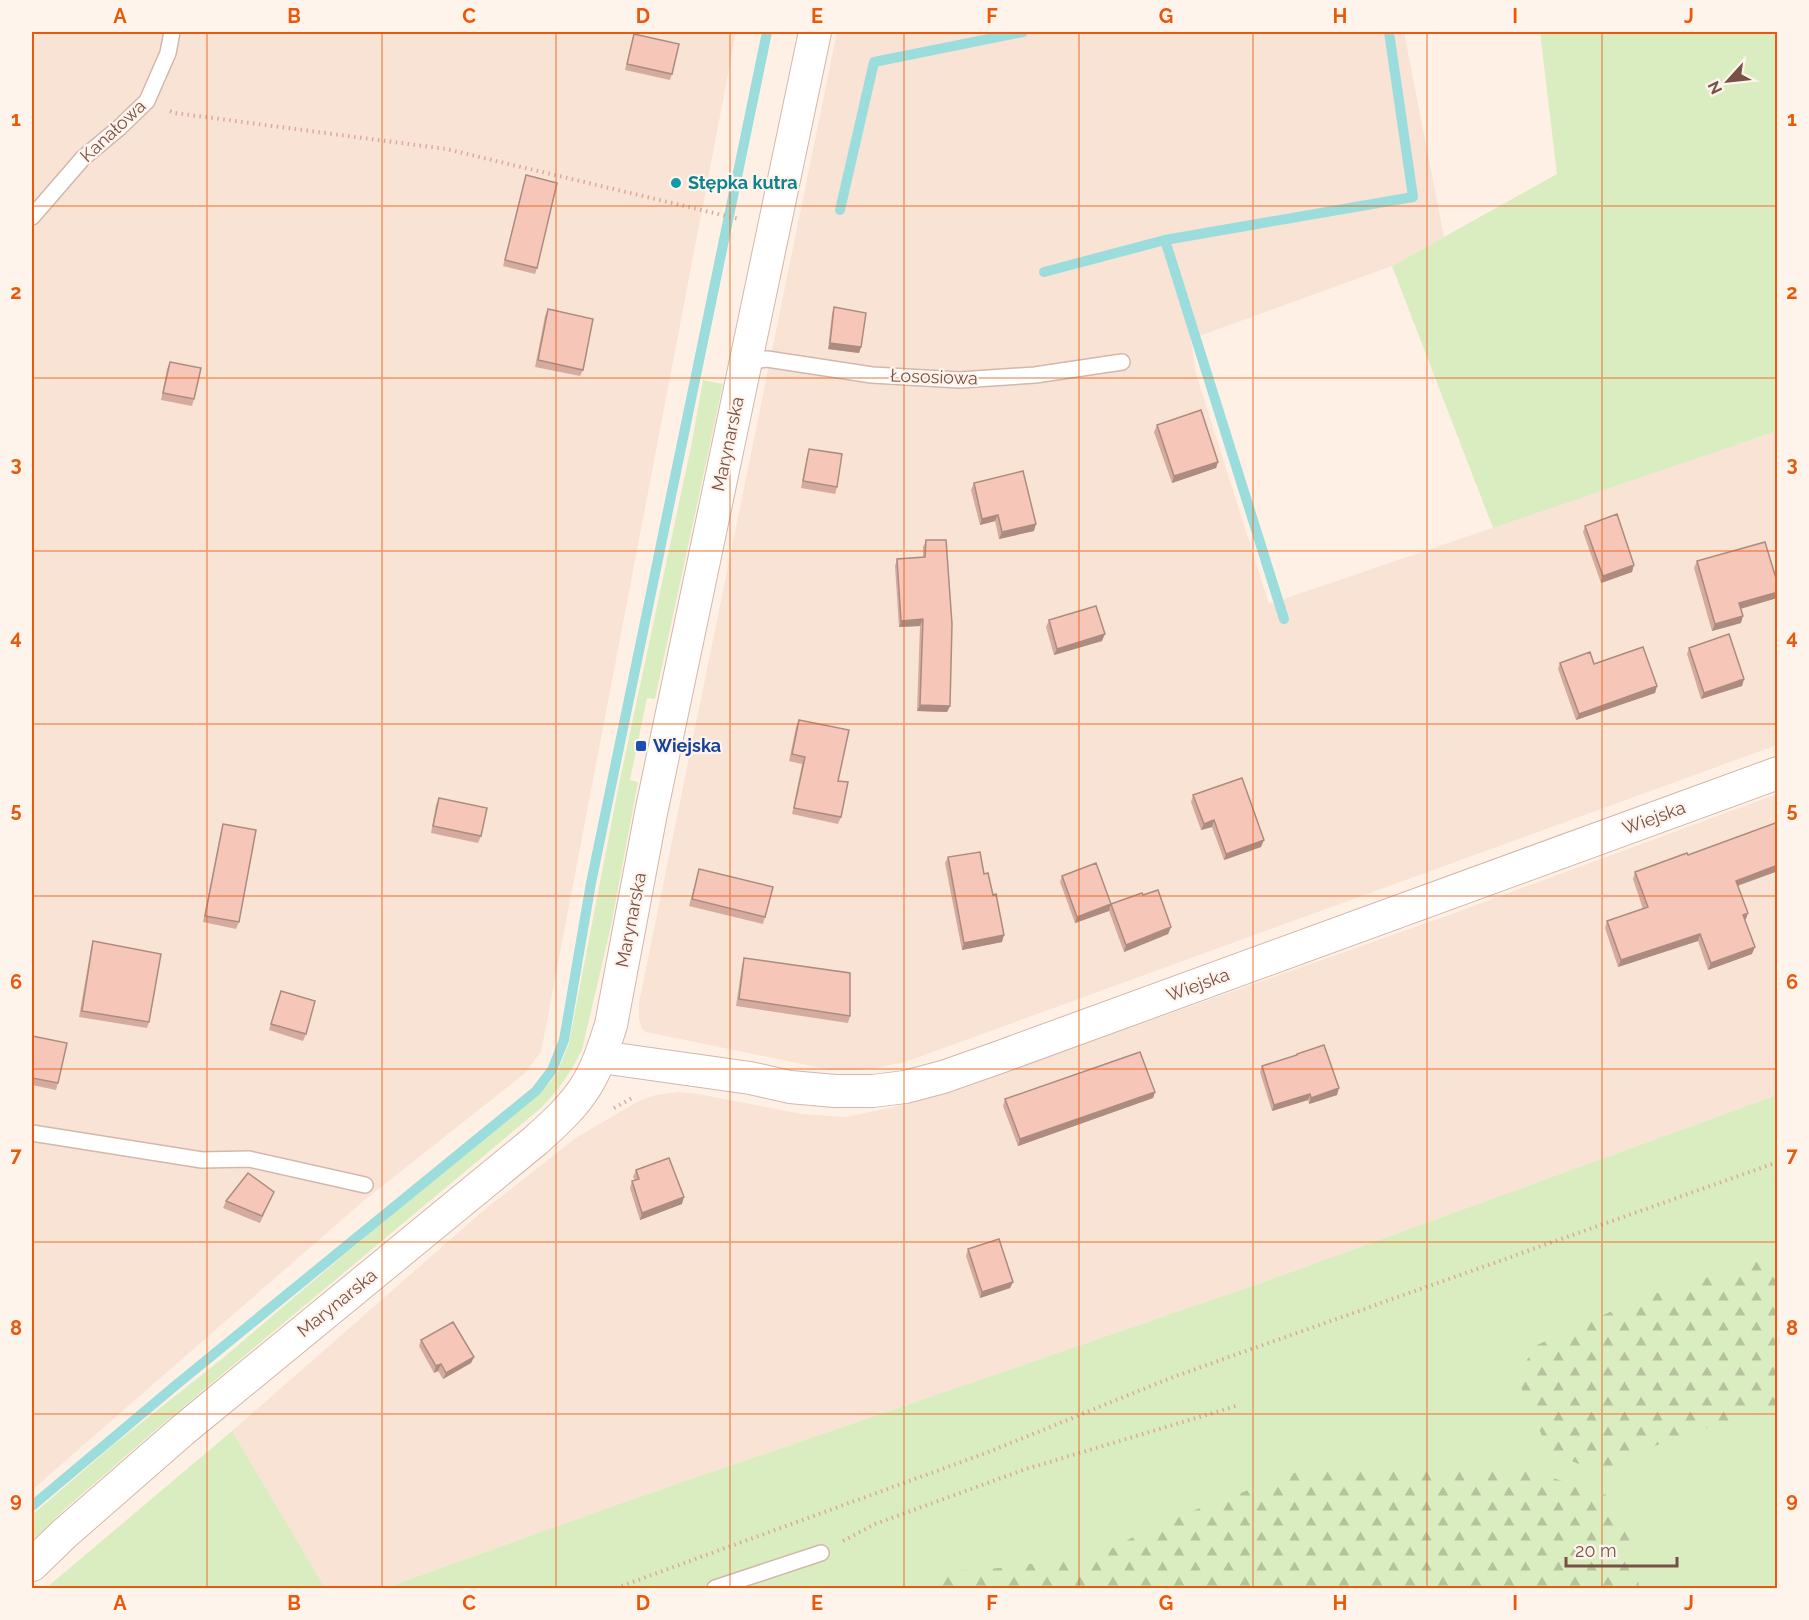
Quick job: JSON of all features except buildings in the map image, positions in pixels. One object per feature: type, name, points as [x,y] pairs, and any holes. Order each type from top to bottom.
[{"type":"street","name":"Marynarska","points":[[32,1565],[183,1430],[536,1141],[564,1114],[586,1086],[601,1057],[611,1026],[651,813],[815,32]]},
{"type":"street","name":"Wiejska","points":[[601,1057],[750,1078],[790,1087],[835,1091],[873,1091],[905,1087],[943,1077],[997,1058],[1778,773]]},
{"type":"lane","name":"Kanałowa","points":[[32,217],[83,158],[147,101],[168,53],[172,32]]},
{"type":"lane","name":"Łososiowa","points":[[746,362],[767,358],[872,375],[960,380],[1035,375],[1122,362]]},
{"type":"lane","points":[[32,1133],[202,1160],[249,1160],[365,1185]]},
{"type":"lane","points":[[715,1588],[821,1553]]},
{"type":"path","points":[[147,101],[175,113],[446,149],[744,220]]},
{"type":"path","points":[[616,1588],[986,1453],[1173,1377],[1778,1162]]},
{"type":"path","points":[[821,1553],[875,1524],[1026,1469],[1236,1406]]},
{"type":"shaded area","points":[[32,32],[736,32],[541,1052],[524,1074],[361,1203],[32,1490]]},
{"type":"shaded area","points":[[837,32],[1404,32],[1444,237],[1392,266],[1191,339],[1196,374],[1269,604],[1777,431],[1777,745],[905,1062],[876,1068],[831,1070],[646,1032],[642,1029],[639,1020],[639,1003]]},
{"type":"shaded area","points":[[1777,794],[1777,1095],[1258,1284],[619,1504],[385,1588],[325,1588],[232,1431],[484,1210],[577,1137],[639,1101],[656,1095],[679,1092],[802,1114],[846,1117],[903,1105],[1033,1062],[1449,915]]},
{"type":"green space","points":[[1540,32],[1777,32],[1777,431],[1493,528],[1392,266],[1557,174]]},
{"type":"green space","points":[[703,380],[723,384],[655,699],[647,698],[630,780],[638,782],[611,926],[582,1050],[573,1066],[559,1088],[541,1108],[158,1428],[66,1508],[32,1541],[32,1515],[112,1446],[223,1358],[526,1104],[551,1081],[558,1071],[569,1043],[618,789],[692,442]]},
{"type":"green space","points":[[1777,1095],[1777,1588],[385,1588],[619,1504],[1258,1284]]},
{"type":"green space","points":[[1777,1255],[1777,1405],[1666,1441],[1599,1472],[1549,1452],[1516,1376],[1537,1345],[1641,1298]]},
{"type":"green space","points":[[232,1431],[325,1588],[46,1588]]},
{"type":"green space","points":[[1515,1466],[1606,1495],[1634,1547],[1639,1588],[927,1588],[932,1572],[982,1570],[1099,1555],[1160,1523],[1310,1467]]},
{"type":"waterway","points":[[32,1506],[176,1385],[536,1091],[552,1070],[564,1040],[591,883],[767,32]]},
{"type":"waterway","points":[[840,210],[874,62],[1023,32]]},
{"type":"waterway","points":[[1284,619],[1165,240],[1413,197],[1389,32]]},
{"type":"waterway","points":[[1044,272],[1165,240]]},
{"type":"place","name":"Stępka kutra","points":[[676,183]]},
{"type":"place","name":"Wiejska","points":[[641,746]]}]
